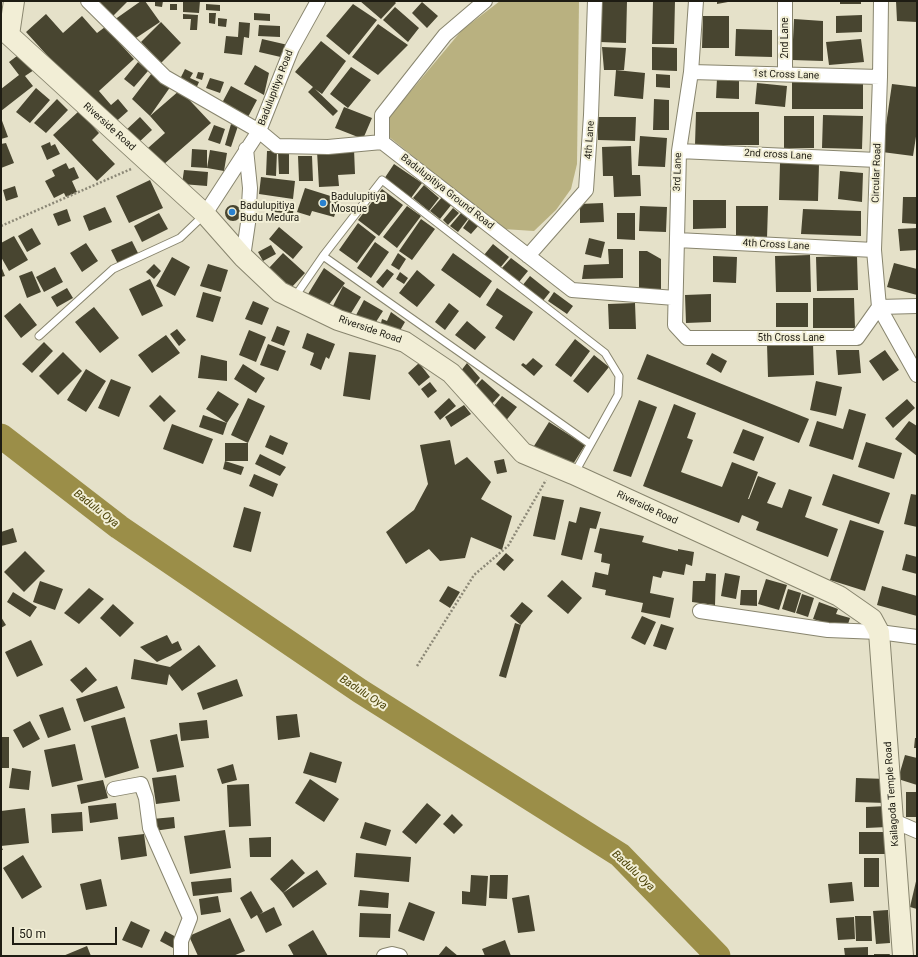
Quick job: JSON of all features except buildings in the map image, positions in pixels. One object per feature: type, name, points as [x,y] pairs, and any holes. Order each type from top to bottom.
[{"type":"street","name":"Riverside Road","points":[[14,1],[9,36],[206,214],[243,257],[280,292],[338,320],[405,342],[451,373],[523,453],[573,474],[839,596],[872,618],[879,632]]},
{"type":"street","points":[[88,1],[165,77],[259,131],[277,146],[328,147],[382,142],[382,115],[445,35],[485,1]]},
{"type":"street","name":"Badulupitiya Road","points":[[206,214],[259,131],[292,48],[318,1]]},
{"type":"street","name":"4th Lane","points":[[528,256],[586,190],[591,115],[595,1]]},
{"type":"street","name":"3rd Lane","points":[[688,338],[675,325],[675,298],[679,150],[691,72],[696,1]]},
{"type":"street","name":"2nd Lane","points":[[785,1],[785,74]]},
{"type":"street","name":"Circular Road","points":[[879,307],[874,250],[881,1]]},
{"type":"street","name":"1st Cross Lane","points":[[691,72],[880,77]]},
{"type":"street","name":"Badulupitiya Ground Road","points":[[382,142],[572,290],[675,298]]},
{"type":"street","points":[[243,257],[248,223],[250,188],[246,150]]},
{"type":"street","name":"2nd cross Lane","points":[[679,150],[877,160]]},
{"type":"street","name":"4th Cross Lane","points":[[677,240],[874,250]]},
{"type":"street","points":[[917,306],[879,307],[917,375]]},
{"type":"street","name":"5th Cross Lane","points":[[688,338],[857,338],[879,307]]},
{"type":"street","points":[[700,611],[828,630],[879,632],[917,637]]},
{"type":"street","name":"Kailagoda Temple Road","points":[[879,632],[903,956]]},
{"type":"street","points":[[114,789],[141,784],[146,798],[150,828],[190,918],[181,941],[181,956]]},
{"type":"street","points":[[894,820],[917,831]]},
{"type":"street","points":[[384,956],[392,954],[400,956]]},
{"type":"lane","points":[[294,298],[323,256],[382,180],[605,353],[619,376],[618,395],[573,474]]},
{"type":"lane","points":[[39,336],[113,269],[180,238],[206,214]]},
{"type":"lane","points":[[323,256],[590,444]]},
{"type":"path","points":[[1,226],[117,176],[146,161]]},
{"type":"path","points":[[417,666],[474,575],[508,546],[554,466]]},
{"type":"shaded area","points":[[500,1],[579,1],[577,164],[571,189],[556,210],[534,231],[503,229],[388,136],[390,116],[462,30]]},
{"type":"waterway","name":"Badulu Oya","points":[[1,436],[119,527],[360,691],[620,855],[718,956]]},
{"type":"place","name":"Badulupitiya Mosque","points":[[323,203]]},
{"type":"place","name":"Badulupitiya Budu Medura","points":[[232,212]]}]
